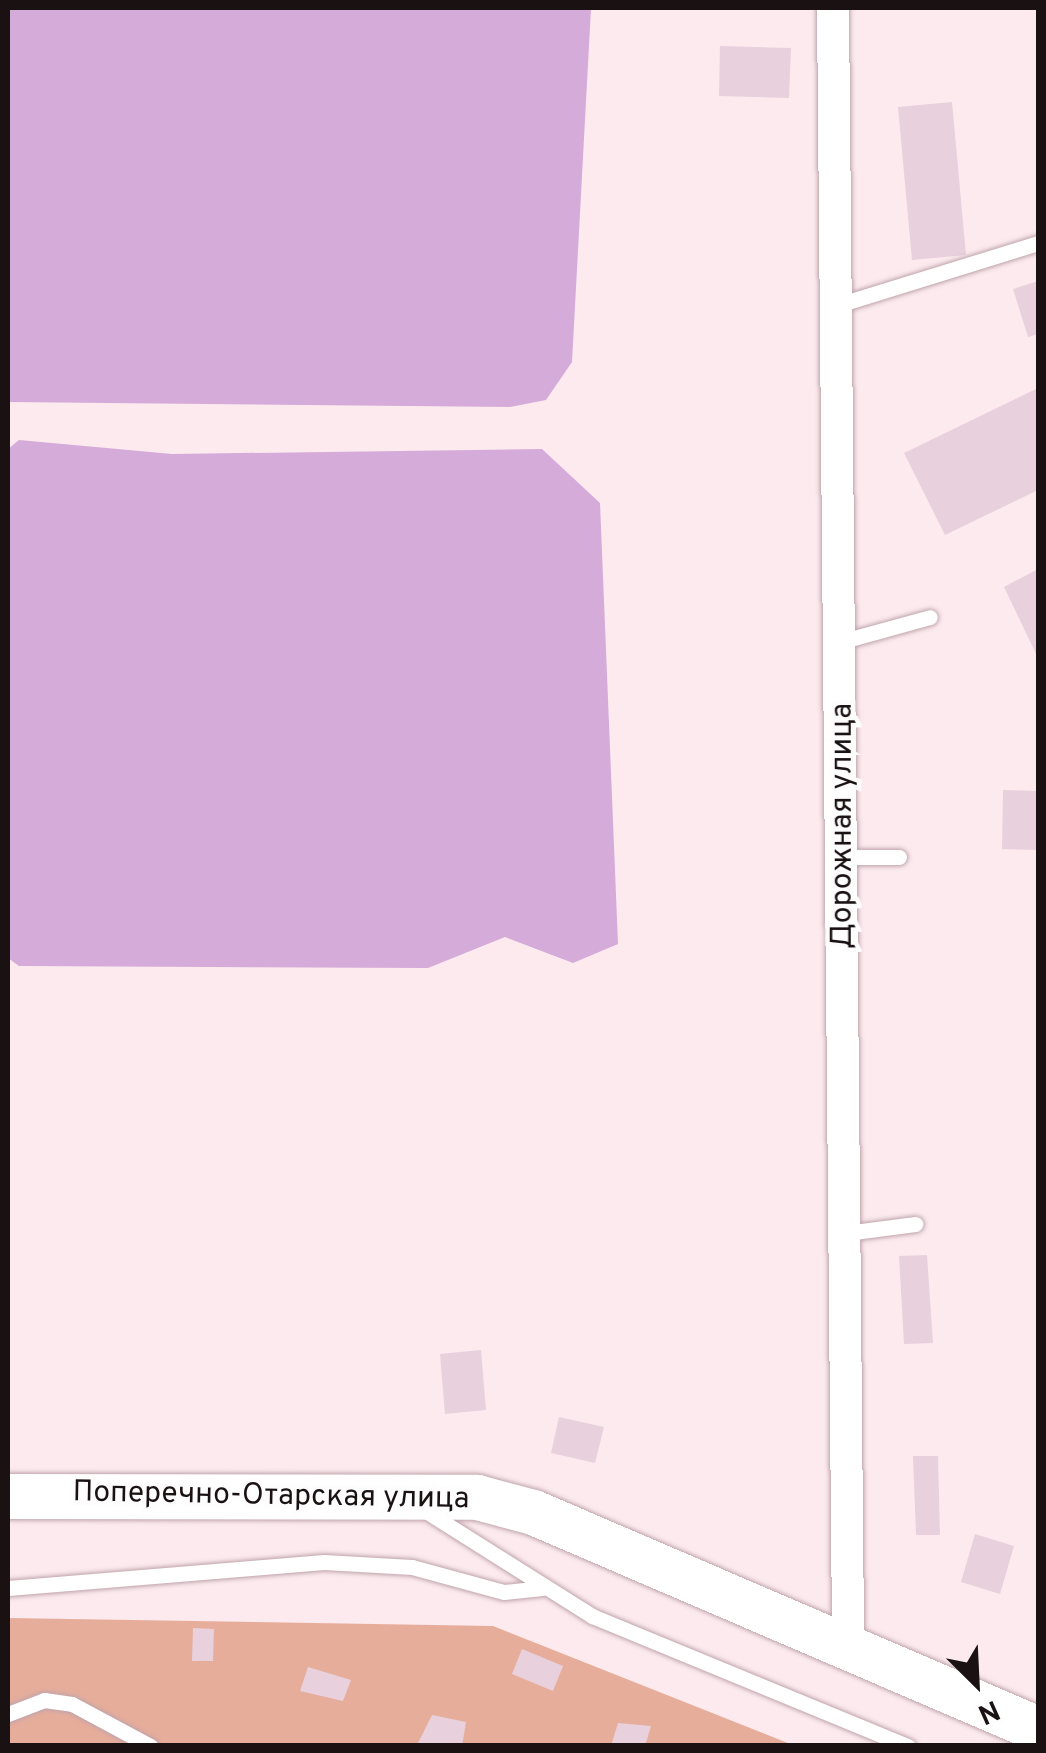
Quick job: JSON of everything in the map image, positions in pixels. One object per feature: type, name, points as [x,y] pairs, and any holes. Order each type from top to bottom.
[{"type":"street","name":"Дорожная улица","points":[[834,8],[841,304],[848,1644]]},
{"type":"street","name":"Поперечно-Отарская улица","points":[[8,1496],[408,1493],[533,1512],[848,1644],[1038,1729]]},
{"type":"lane","points":[[841,304],[1038,243]]},
{"type":"lane","points":[[842,641],[930,618]]},
{"type":"lane","points":[[844,857],[899,857]]},
{"type":"lane","points":[[846,1234],[915,1224]]},
{"type":"lane","points":[[408,1493],[542,1588],[689,1662],[908,1746]]},
{"type":"lane","points":[[8,1588],[324,1562],[412,1567],[504,1592],[542,1588]]},
{"type":"lane","points":[[8,1714],[44,1700],[72,1704],[150,1746]]},
{"type":"shaded area","points":[[8,8],[591,8],[572,362],[546,400],[510,407],[8,402]]},
{"type":"shaded area","points":[[19,440],[172,454],[542,449],[600,503],[618,944],[573,963],[505,937],[428,968],[19,966],[8,958],[8,449]]},
{"type":"shaded area","points":[[8,1618],[493,1626],[793,1745],[8,1746]]},
{"type":"building","points":[[720,46],[791,48],[789,98],[719,96]]},
{"type":"building","points":[[952,102],[966,255],[912,260],[898,107]]},
{"type":"building","points":[[1038,281],[1038,334],[1028,337],[1013,289]]},
{"type":"building","points":[[1038,388],[1038,490],[945,535],[904,453]]},
{"type":"building","points":[[1038,569],[1038,658],[1004,587]]},
{"type":"building","points":[[1003,790],[1038,791],[1038,850],[1002,849]]},
{"type":"building","points":[[927,1255],[933,1343],[904,1344],[899,1256]]},
{"type":"building","points":[[481,1350],[486,1410],[445,1414],[440,1354]]},
{"type":"building","points":[[559,1417],[604,1427],[595,1463],[551,1453]]},
{"type":"building","points":[[913,1456],[938,1456],[940,1535],[916,1535]]},
{"type":"building","points":[[975,1534],[1014,1546],[1000,1594],[961,1582]]},
{"type":"building","points":[[193,1628],[214,1629],[213,1661],[192,1661]]},
{"type":"building","points":[[522,1649],[563,1666],[553,1691],[512,1674]]},
{"type":"building","points":[[308,1667],[351,1680],[343,1701],[300,1691]]},
{"type":"building","points":[[432,1715],[466,1722],[462,1746],[418,1743]]},
{"type":"building","points":[[618,1723],[651,1726],[645,1746],[611,1746]]}]
